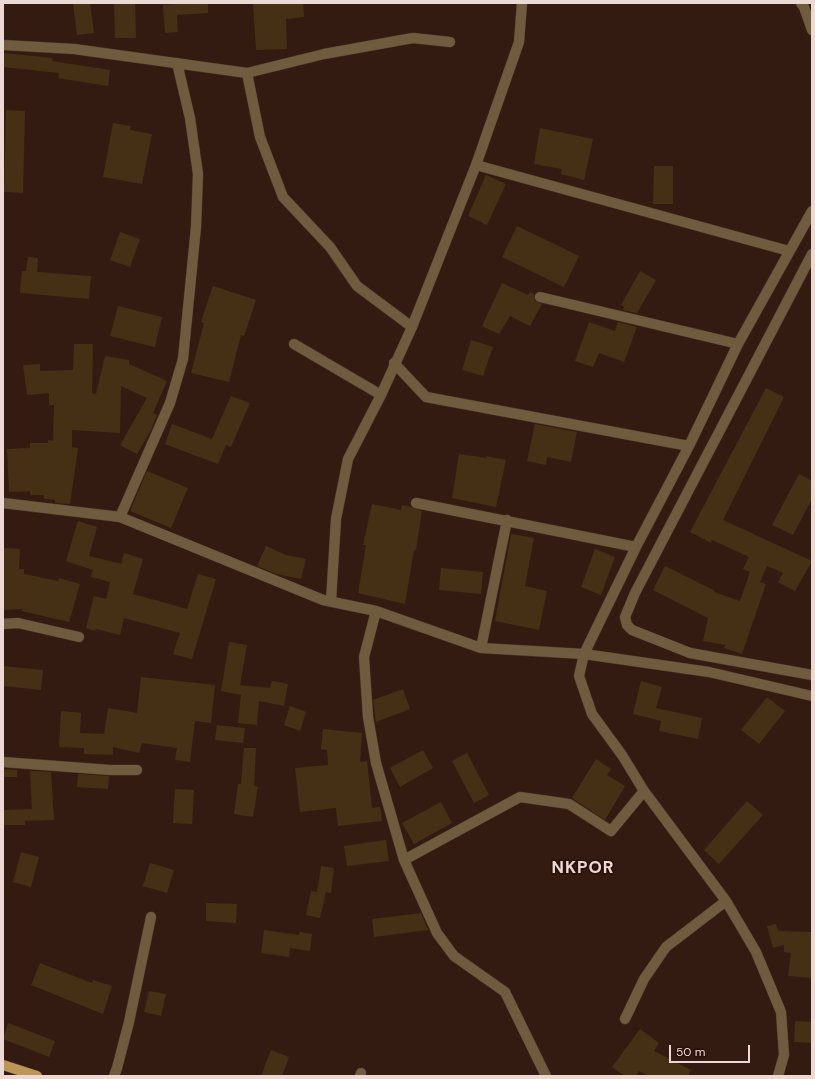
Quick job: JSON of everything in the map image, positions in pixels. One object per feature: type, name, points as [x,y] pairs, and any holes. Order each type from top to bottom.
[{"type":"main road","points":[[3,1065],[38,1076]]},
{"type":"street","points":[[332,601],[336,519],[348,459],[381,395],[394,363],[412,327],[476,165],[519,42],[522,3]]},
{"type":"street","points":[[801,3],[804,7],[812,30]]},
{"type":"street","points":[[3,45],[74,49],[247,73],[324,54],[413,38],[450,42]]},
{"type":"street","points":[[120,517],[170,403],[183,359],[196,227],[198,174],[190,118],[177,63]]},
{"type":"street","points":[[247,73],[260,137],[283,197],[330,248],[357,286],[412,327]]},
{"type":"street","points":[[476,165],[790,251]]},
{"type":"street","points":[[778,1076],[784,1056],[781,1012],[756,952],[726,901],[644,791],[622,755],[592,714],[579,676],[584,654],[636,547],[689,446],[738,344],[812,211]]},
{"type":"street","points":[[812,254],[635,593],[624,617],[627,625],[632,630],[690,653],[812,674]]},
{"type":"street","points":[[540,297],[738,344]]},
{"type":"street","points":[[294,344],[381,395]]},
{"type":"street","points":[[394,363],[426,397],[689,446]]},
{"type":"street","points":[[3,503],[120,517],[316,597],[376,611],[482,648],[584,654],[709,672],[812,696]]},
{"type":"street","points":[[416,503],[636,547]]},
{"type":"street","points":[[482,648],[507,520]]},
{"type":"street","points":[[376,611],[364,657],[368,717],[376,763],[404,860],[437,933],[454,956],[505,992],[546,1076]]},
{"type":"street","points":[[3,624],[18,623],[79,637]]},
{"type":"street","points":[[3,762],[110,770],[137,770]]},
{"type":"street","points":[[404,860],[520,797],[568,804],[611,831],[644,791]]},
{"type":"street","points":[[625,1019],[644,979],[666,947],[726,901]]},
{"type":"street","points":[[114,1076],[129,1022],[151,917]]},
{"type":"building","points":[[73,3],[90,3],[94,33],[77,35]]},
{"type":"building","points":[[114,3],[135,3],[136,38],[115,38]]},
{"type":"building","points":[[208,3],[208,13],[177,15],[178,32],[165,33],[163,5]]},
{"type":"building","points":[[253,3],[303,3],[304,17],[286,19],[287,49],[256,50]]},
{"type":"building","points":[[3,53],[53,58],[52,61],[110,70],[108,86],[58,78],[59,73],[3,67]]},
{"type":"building","points":[[6,110],[25,111],[23,193],[4,192]]},
{"type":"building","points":[[113,123],[131,126],[130,130],[152,134],[142,184],[103,177]]},
{"type":"building","points":[[540,128],[593,139],[584,180],[561,174],[562,169],[534,164]]},
{"type":"building","points":[[654,166],[673,166],[673,204],[653,204]]},
{"type":"building","points":[[486,175],[506,184],[487,225],[468,216]]},
{"type":"building","points":[[517,226],[579,256],[564,287],[502,257]]},
{"type":"building","points":[[120,232],[140,239],[130,267],[110,260]]},
{"type":"building","points":[[28,257],[38,258],[37,272],[91,276],[89,299],[20,293],[22,271],[26,271]]},
{"type":"building","points":[[640,271],[656,280],[637,313],[623,310],[624,306],[621,305]]},
{"type":"building","points":[[502,283],[528,295],[530,292],[534,294],[535,301],[542,304],[530,326],[510,316],[499,334],[482,326]]},
{"type":"building","points":[[213,286],[256,300],[244,336],[241,335],[229,382],[191,373],[204,323],[201,322]]},
{"type":"building","points":[[118,306],[162,317],[155,347],[110,336]]},
{"type":"building","points":[[589,322],[615,331],[618,322],[637,327],[624,362],[599,353],[593,367],[575,361]]},
{"type":"building","points":[[471,340],[493,347],[483,376],[462,370]]},
{"type":"building","points":[[74,344],[93,344],[92,393],[96,394],[105,356],[129,360],[129,364],[167,381],[153,413],[157,415],[151,430],[137,454],[120,445],[147,398],[121,386],[120,433],[72,430],[72,447],[78,448],[70,504],[55,503],[55,500],[44,499],[44,495],[30,495],[30,491],[9,492],[7,449],[30,448],[30,443],[48,443],[48,440],[53,441],[54,405],[49,405],[49,393],[27,395],[23,365],[40,364],[40,371],[73,370]]},
{"type":"building","points":[[766,388],[784,397],[723,520],[812,561],[795,591],[778,582],[783,573],[767,566],[760,582],[766,584],[742,654],[724,648],[726,645],[703,641],[708,618],[653,590],[665,566],[715,591],[714,592],[740,601],[750,572],[743,569],[749,557],[712,540],[711,543],[690,532]]},
{"type":"building","points":[[231,396],[250,403],[231,447],[226,445],[218,464],[165,444],[172,424],[212,439]]},
{"type":"building","points":[[535,424],[577,432],[571,462],[547,457],[546,465],[527,461]]},
{"type":"building","points":[[459,454],[486,458],[486,456],[506,460],[496,507],[452,498]]},
{"type":"building","points":[[147,471],[188,488],[171,528],[130,511]]},
{"type":"building","points":[[799,474],[812,481],[812,499],[793,535],[772,525]]},
{"type":"building","points":[[372,504],[401,510],[402,505],[422,511],[405,604],[358,593],[366,545],[363,545]]},
{"type":"building","points":[[78,521],[97,527],[89,556],[121,564],[124,553],[143,559],[133,594],[187,609],[198,574],[216,579],[192,659],[173,654],[180,633],[124,618],[120,635],[86,628],[94,596],[106,599],[110,582],[91,577],[93,570],[66,561]]},
{"type":"building","points":[[511,534],[534,538],[525,586],[547,591],[539,630],[495,621]]},
{"type":"building","points":[[266,546],[286,555],[306,559],[301,579],[277,574],[257,566]]},
{"type":"building","points":[[3,548],[20,549],[19,569],[24,569],[24,574],[58,581],[59,578],[80,584],[69,622],[22,611],[23,609],[3,610]]},
{"type":"building","points":[[595,549],[615,557],[601,595],[581,587]]},
{"type":"building","points":[[441,568],[483,572],[481,594],[439,590]]},
{"type":"building","points":[[229,642],[247,645],[240,685],[270,688],[272,681],[288,684],[284,706],[259,701],[257,725],[238,723],[241,695],[221,691]]},
{"type":"building","points":[[3,666],[43,670],[41,690],[3,686]]},
{"type":"building","points":[[141,677],[215,685],[211,723],[195,721],[190,762],[175,760],[177,748],[142,743],[139,753],[113,747],[113,755],[84,754],[84,748],[59,747],[61,711],[81,713],[80,733],[104,734],[108,708],[137,713]]},
{"type":"building","points":[[641,681],[662,687],[656,708],[702,718],[698,739],[659,731],[661,721],[633,714]]},
{"type":"building","points":[[403,689],[410,709],[376,722],[373,700]]},
{"type":"building","points":[[767,697],[785,711],[759,744],[741,730]]},
{"type":"building","points":[[290,706],[306,712],[300,731],[284,725]]},
{"type":"building","points":[[217,725],[245,728],[243,743],[215,740]]},
{"type":"building","points":[[323,729],[362,733],[360,762],[367,761],[372,808],[380,807],[382,821],[338,826],[336,808],[300,812],[295,768],[328,765],[327,750],[321,749]]},
{"type":"building","points":[[244,748],[256,748],[254,786],[258,787],[253,817],[234,814],[238,784],[241,784]]},
{"type":"building","points":[[423,750],[433,768],[400,787],[390,768]]},
{"type":"building","points":[[467,753],[489,795],[474,803],[452,761]]},
{"type":"building","points":[[596,759],[611,769],[607,775],[625,786],[605,820],[572,798]]},
{"type":"building","points":[[3,769],[17,770],[17,777],[3,777]]},
{"type":"building","points":[[30,771],[51,772],[54,820],[25,821],[25,825],[3,825],[3,810],[32,809]]},
{"type":"building","points":[[78,774],[109,776],[108,789],[77,787]]},
{"type":"building","points":[[175,789],[194,790],[192,824],[173,823]]},
{"type":"building","points":[[747,801],[763,815],[719,864],[704,850]]},
{"type":"building","points":[[441,802],[452,823],[414,844],[402,823]]},
{"type":"building","points":[[386,840],[389,861],[347,866],[344,846]]},
{"type":"building","points":[[21,852],[39,857],[31,887],[13,882]]},
{"type":"building","points":[[150,863],[174,870],[167,893],[143,886]]},
{"type":"building","points":[[321,866],[334,868],[331,893],[326,892],[320,918],[306,915],[311,891],[317,892]]},
{"type":"building","points":[[206,903],[237,904],[236,923],[206,921]]},
{"type":"building","points":[[421,913],[428,930],[374,937],[372,919]]},
{"type":"building","points":[[776,924],[778,931],[812,932],[812,978],[788,976],[791,953],[784,952],[784,945],[773,948],[767,926]]},
{"type":"building","points":[[264,930],[299,935],[300,932],[312,934],[310,951],[290,948],[289,957],[261,953]]},
{"type":"building","points":[[40,963],[92,983],[93,980],[112,986],[103,1014],[31,985]]},
{"type":"building","points":[[149,991],[166,994],[161,1016],[144,1012]]},
{"type":"building","points":[[795,1021],[812,1022],[812,1043],[794,1042]]},
{"type":"building","points":[[8,1023],[55,1041],[49,1057],[3,1039]]},
{"type":"building","points":[[640,1029],[659,1043],[654,1051],[691,1070],[688,1076],[649,1076],[639,1071],[636,1076],[625,1076],[612,1067]]},
{"type":"building","points":[[271,1050],[289,1057],[282,1076],[261,1076]]},
{"type":"district","name":"NKPOR","points":[[583,869]]}]
